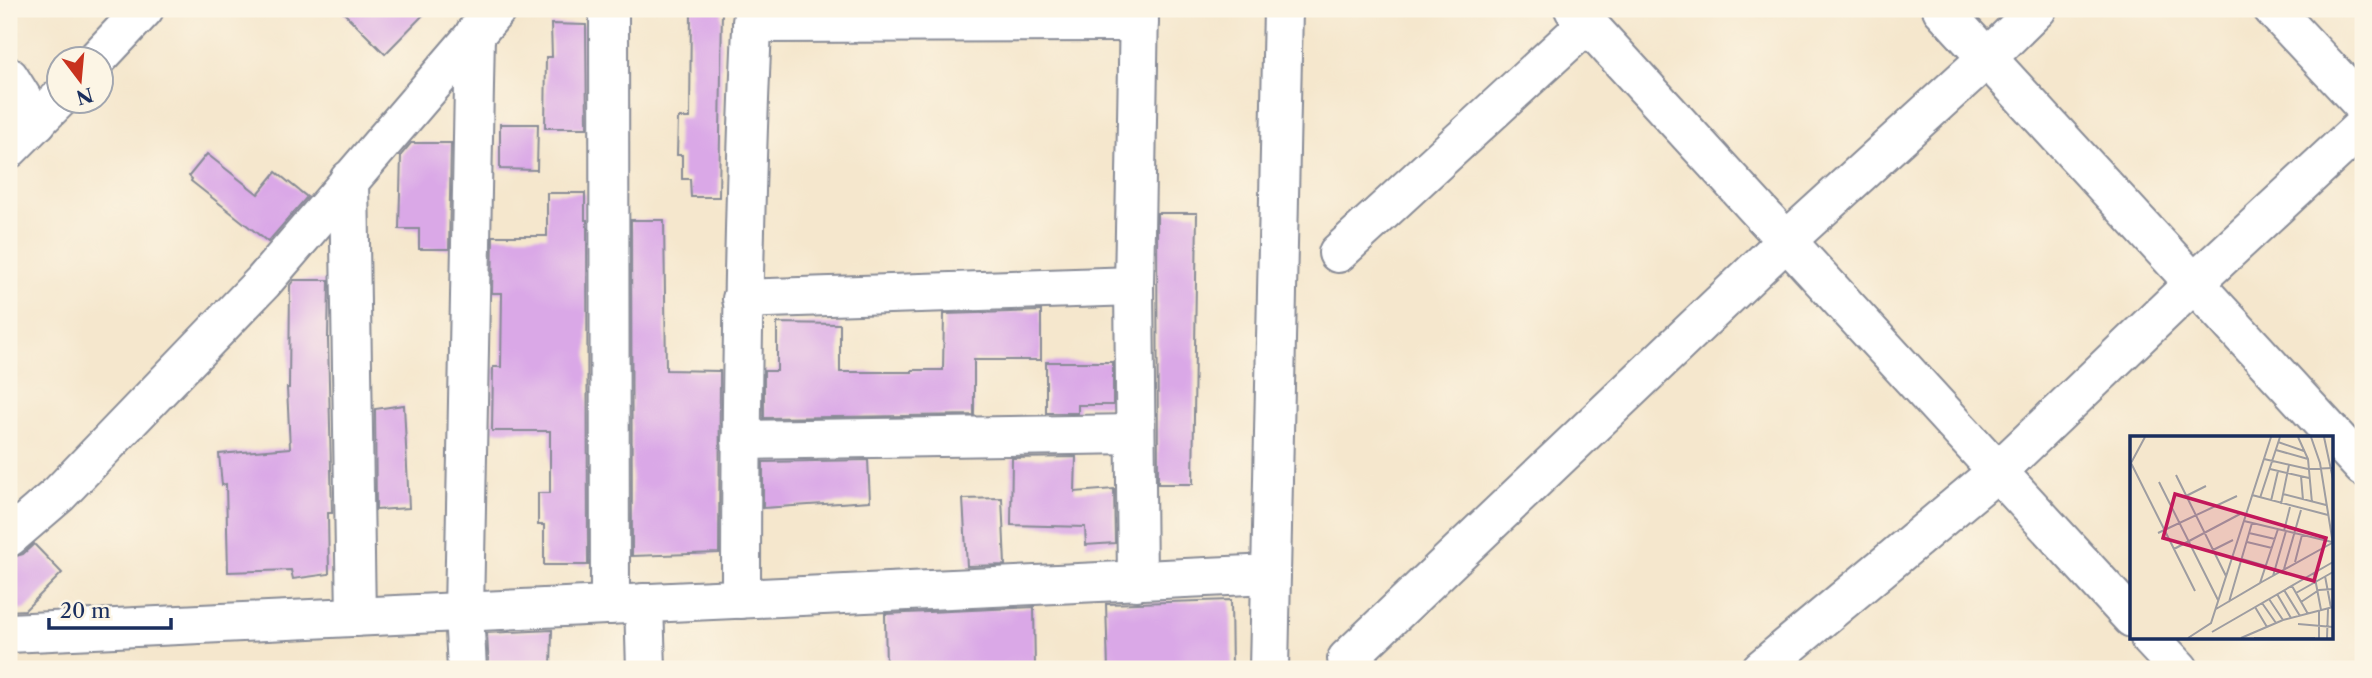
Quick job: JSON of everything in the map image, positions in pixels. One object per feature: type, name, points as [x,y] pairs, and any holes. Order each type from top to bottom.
[{"type":"street","points":[[109,46],[144,9]]},
{"type":"street","points":[[609,9],[627,604],[646,669]]},
{"type":"street","points":[[1269,669],[1283,9]]},
{"type":"street","points":[[1942,9],[2363,467]]},
{"type":"street","points":[[1347,659],[1786,241],[2037,9]]},
{"type":"street","points":[[2273,9],[2363,105]]},
{"type":"street","points":[[741,599],[742,299],[753,16],[1139,15],[1134,286],[1137,581]]},
{"type":"street","points":[[1338,253],[1581,16],[2130,616]]},
{"type":"street","points":[[9,537],[59,494],[253,292],[486,21]]},
{"type":"street","points":[[467,669],[464,612],[486,21]]},
{"type":"street","points":[[9,77],[46,108]]},
{"type":"street","points":[[9,149],[46,112]]},
{"type":"street","points":[[1761,669],[1998,471],[2363,126]]},
{"type":"street","points":[[349,180],[356,617]]},
{"type":"street","points":[[742,299],[1134,286]]},
{"type":"street","points":[[741,440],[1135,434]]},
{"type":"street","points":[[9,633],[1271,574]]},
{"type":"street","points":[[2152,640],[2179,669]]},
{"type":"building","points":[[340,9],[429,9],[385,54]]},
{"type":"building","points":[[691,9],[722,9],[719,197],[691,197],[690,179],[682,179],[682,155],[677,155],[678,118],[690,118]]},
{"type":"building","points":[[551,24],[586,25],[587,128],[545,128],[546,57],[552,57]]},
{"type":"building","points":[[500,124],[538,124],[537,170],[500,169]]},
{"type":"building","points":[[411,143],[451,143],[449,249],[419,249],[419,229],[399,229],[401,155]]},
{"type":"building","points":[[207,154],[258,194],[276,172],[307,197],[268,242],[191,181],[189,176]]},
{"type":"building","points":[[547,193],[585,193],[588,565],[544,565],[544,525],[538,525],[538,493],[550,493],[550,431],[492,431],[493,367],[501,367],[502,293],[492,293],[493,236],[547,236]]},
{"type":"building","points":[[1157,213],[1197,213],[1193,484],[1158,484]]},
{"type":"building","points":[[631,220],[664,220],[666,370],[720,371],[719,553],[632,556]]},
{"type":"building","points":[[294,280],[329,280],[332,513],[328,513],[329,574],[293,579],[291,570],[228,572],[226,484],[222,485],[219,454],[290,448],[287,388],[290,285]]},
{"type":"building","points":[[1041,311],[1041,360],[974,360],[974,415],[764,418],[764,371],[777,371],[777,323],[840,324],[840,372],[912,372],[943,370],[944,314]]},
{"type":"building","points":[[1046,362],[1113,362],[1113,405],[1078,405],[1078,413],[1046,413]]},
{"type":"building","points":[[404,405],[409,508],[376,510],[375,409]]},
{"type":"building","points":[[1076,457],[1075,492],[1114,489],[1115,543],[1086,545],[1085,527],[1011,525],[1012,458]]},
{"type":"building","points":[[868,460],[870,501],[763,508],[763,462]]},
{"type":"building","points":[[1002,498],[1005,565],[967,566],[963,499]]},
{"type":"building","points":[[34,544],[62,573],[25,610],[9,611],[9,558],[23,554]]},
{"type":"building","points":[[1231,600],[1232,669],[1108,669],[1106,604]]},
{"type":"building","points":[[1034,607],[1035,669],[886,669],[885,614]]},
{"type":"building","points":[[552,630],[551,669],[489,669],[487,633]]}]
